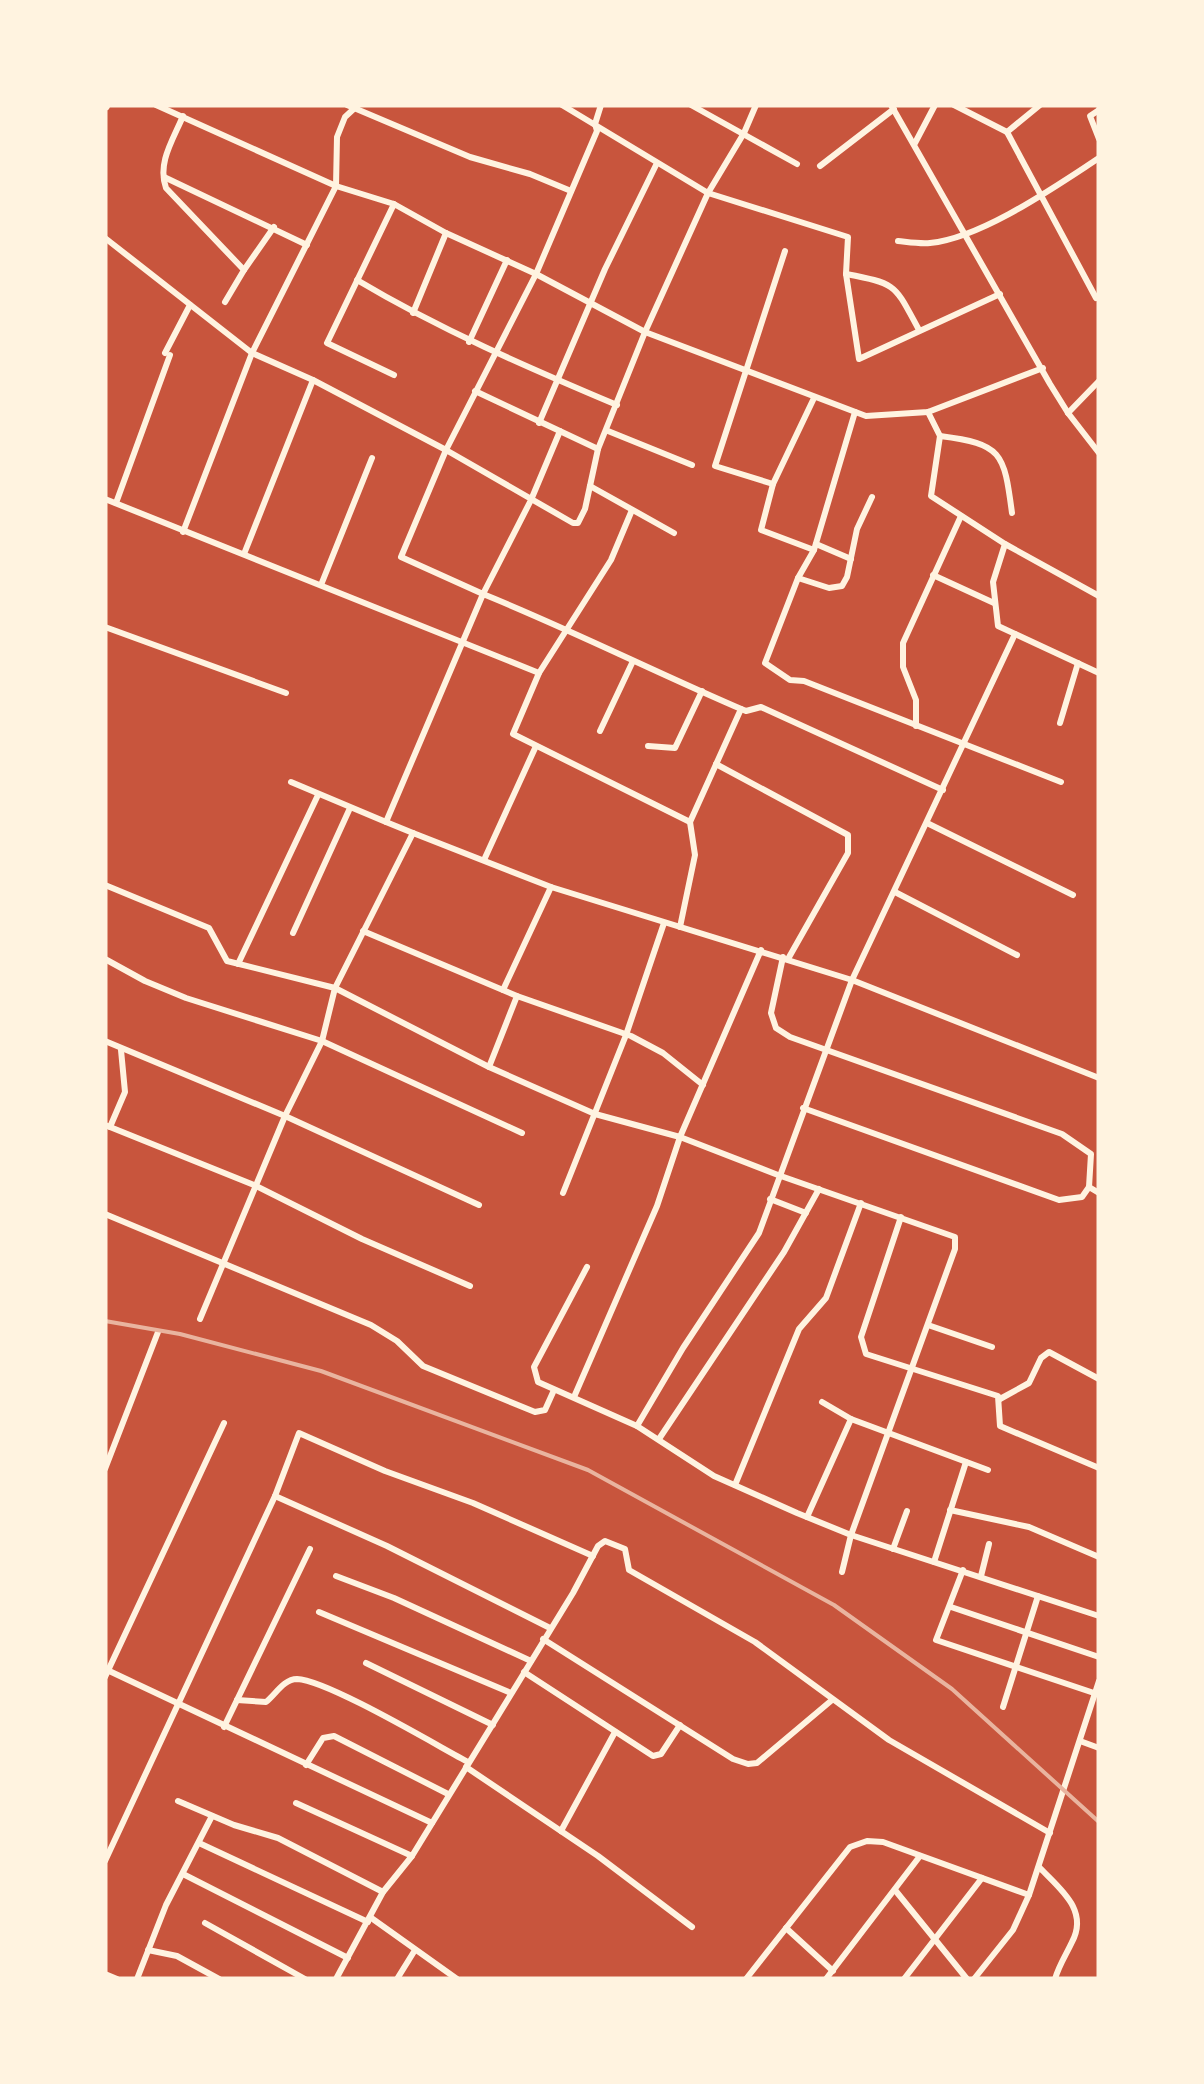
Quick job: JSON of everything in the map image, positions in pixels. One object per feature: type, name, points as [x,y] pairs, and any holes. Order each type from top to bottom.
[{"type":"street","points":[[156,105],[336,186],[394,204],[645,332],[866,416],[928,412],[1043,368]]},
{"type":"street","points":[[347,105],[470,157],[571,190]]},
{"type":"street","points":[[562,105],[708,193],[848,238],[846,274],[859,359],[1000,294]]},
{"type":"street","points":[[601,105],[595,124],[598,131],[536,274],[446,450],[401,557],[569,629],[702,692],[749,711],[761,707],[942,790]]},
{"type":"street","points":[[691,105],[797,164]]},
{"type":"street","points":[[105,238],[252,353],[313,380],[578,523],[598,449],[645,332],[708,193],[756,105]]},
{"type":"street","points":[[916,142],[935,105]]},
{"type":"street","points":[[954,105],[1007,132],[1096,298]]},
{"type":"street","points":[[1007,132],[1040,105]]},
{"type":"street","points":[[184,532],[252,353],[336,186],[338,131],[345,116],[357,107]]},
{"type":"street","points":[[820,166],[892,107],[916,142],[1068,414],[1099,453]]},
{"type":"street","points":[[1099,110],[1090,116],[1099,140]]},
{"type":"street","points":[[182,116],[163,164],[166,188],[244,270]]},
{"type":"street","points":[[898,242],[930,243],[966,233],[1040,197],[1099,158]]},
{"type":"street","points":[[539,422],[657,163]]},
{"type":"street","points":[[162,176],[307,245]]},
{"type":"street","points":[[394,204],[328,344],[394,375]]},
{"type":"street","points":[[226,302],[274,227]]},
{"type":"street","points":[[413,314],[446,233]]},
{"type":"street","points":[[773,484],[715,466],[785,251]]},
{"type":"street","points":[[470,342],[506,260]]},
{"type":"street","points":[[846,274],[890,283],[920,330]]},
{"type":"street","points":[[358,280],[413,314],[494,354],[617,405]]},
{"type":"street","points":[[116,503],[168,354],[190,305]]},
{"type":"street","points":[[244,554],[313,380]]},
{"type":"street","points":[[1068,414],[1097,386]]},
{"type":"street","points":[[475,391],[598,449]]},
{"type":"street","points":[[814,398],[773,484],[761,530],[851,559]]},
{"type":"street","points":[[854,412],[815,547],[798,578],[765,663],[790,680],[804,680],[1061,782]]},
{"type":"street","points":[[928,412],[940,436],[930,496],[1005,544],[1099,596]]},
{"type":"street","points":[[386,822],[461,642],[560,430]]},
{"type":"street","points":[[608,431],[692,465]]},
{"type":"street","points":[[940,436],[977,441],[993,449],[1008,475],[1012,513]]},
{"type":"street","points":[[321,585],[372,458]]},
{"type":"street","points":[[590,486],[674,533]]},
{"type":"street","points":[[798,578],[828,588],[842,586],[858,529],[872,497]]},
{"type":"street","points":[[105,499],[539,673]]},
{"type":"street","points":[[632,510],[610,560],[539,673],[512,734],[690,822]]},
{"type":"street","points":[[916,726],[916,700],[902,667],[903,643],[961,516]]},
{"type":"street","points":[[1005,544],[993,582],[998,626],[1099,673]]},
{"type":"street","points":[[932,575],[995,603]]},
{"type":"street","points":[[105,627],[286,693]]},
{"type":"street","points":[[638,1426],[683,1348],[751,1249],[852,980],[1015,634]]},
{"type":"street","points":[[600,731],[633,661]]},
{"type":"street","points":[[1060,723],[1078,663]]},
{"type":"street","points":[[648,746],[675,748],[702,692]]},
{"type":"street","points":[[680,927],[695,856],[690,822],[741,708]]},
{"type":"street","points":[[484,860],[536,746]]},
{"type":"street","points":[[716,764],[848,836],[848,852],[785,958],[771,1013],[772,1024],[790,1036],[826,1050],[1072,1140],[1091,1154],[1089,1187],[1082,1197],[1059,1200],[803,1108]]},
{"type":"street","points":[[291,782],[552,887],[852,980],[1099,1078]]},
{"type":"street","points":[[238,964],[318,795]]},
{"type":"street","points":[[293,933],[350,808]]},
{"type":"street","points":[[927,823],[1073,895]]},
{"type":"street","points":[[200,1319],[284,1116],[322,1041],[335,988],[413,832]]},
{"type":"street","points":[[105,885],[209,928],[227,961],[335,988],[489,1067],[595,1114],[680,1136],[778,1175],[955,1236],[955,1249],[852,1534],[842,1572]]},
{"type":"street","points":[[503,991],[552,887]]},
{"type":"street","points":[[895,892],[1018,954]]},
{"type":"street","points":[[563,1193],[626,1034],[664,923]]},
{"type":"street","points":[[364,932],[503,991],[626,1034],[663,1053],[703,1084]]},
{"type":"street","points":[[574,1397],[658,1206],[680,1136],[761,950]]},
{"type":"street","points":[[105,959],[145,982],[186,998],[322,1041],[522,1133]]},
{"type":"street","points":[[489,1067],[517,996]]},
{"type":"street","points":[[105,1042],[284,1116],[479,1206]]},
{"type":"street","points":[[120,1048],[126,1071],[125,1092],[108,1126],[254,1186],[470,1286]]},
{"type":"street","points":[[1089,1187],[1099,1193]]},
{"type":"street","points":[[659,1439],[743,1315],[820,1189]]},
{"type":"street","points":[[770,1199],[806,1213]]},
{"type":"street","points":[[735,1485],[799,1329],[826,1298],[861,1203]]},
{"type":"street","points":[[105,1214],[371,1325],[397,1341],[423,1366],[535,1412],[545,1410],[554,1390]]},
{"type":"street","points":[[902,1216],[861,1346],[876,1359],[991,1392],[1000,1399]]},
{"type":"street","points":[[587,1267],[534,1367],[535,1378],[638,1426],[714,1476],[806,1516],[1099,1616]]},
{"type":"street","points":[[928,1326],[992,1347]]},
{"type":"street","points":[[105,1469],[158,1332]]},
{"type":"street","points":[[1000,1399],[1029,1383],[1041,1358],[1049,1352],[1099,1378]]},
{"type":"street","points":[[1000,1399],[1000,1426],[1099,1468]]},
{"type":"street","points":[[822,1402],[888,1434],[988,1470]]},
{"type":"street","points":[[806,1516],[851,1418]]},
{"type":"street","points":[[224,1422],[106,1672],[432,1823]]},
{"type":"street","points":[[105,1861],[275,1496],[299,1433],[593,1556]]},
{"type":"street","points":[[934,1562],[966,1462]]},
{"type":"street","points":[[275,1496],[387,1546],[550,1628]]},
{"type":"street","points":[[950,1510],[1029,1527],[1099,1557]]},
{"type":"street","points":[[894,1548],[907,1511]]},
{"type":"street","points":[[336,1979],[383,1892],[412,1856],[605,1541],[626,1549],[630,1570],[755,1642],[888,1740],[1050,1833]]},
{"type":"street","points":[[980,1576],[989,1544]]},
{"type":"street","points":[[224,1727],[310,1549]]},
{"type":"street","points":[[963,1570],[936,1640],[1094,1693]]},
{"type":"street","points":[[336,1576],[394,1598],[531,1661]]},
{"type":"street","points":[[1003,1707],[1038,1596]]},
{"type":"street","points":[[950,1608],[1099,1657]]},
{"type":"street","points":[[319,1612],[511,1692]]},
{"type":"street","points":[[543,1639],[733,1760],[757,1764],[832,1700]]},
{"type":"street","points":[[366,1663],[494,1725]]},
{"type":"street","points":[[524,1672],[658,1756],[680,1725]]},
{"type":"street","points":[[238,1700],[266,1702],[295,1679],[374,1712],[467,1765],[692,1927]]},
{"type":"street","points":[[894,1890],[970,1979],[1013,1930],[1030,1895],[1099,1681]]},
{"type":"street","points":[[561,1831],[615,1732]]},
{"type":"street","points":[[306,1765],[323,1738],[334,1736],[448,1794]]},
{"type":"street","points":[[1080,1740],[1099,1748]]},
{"type":"street","points":[[178,1801],[278,1838],[383,1892]]},
{"type":"street","points":[[296,1803],[412,1856]]},
{"type":"street","points":[[137,1979],[212,1816]]},
{"type":"street","points":[[746,1979],[850,1847],[875,1841],[1030,1895]]},
{"type":"street","points":[[199,1843],[369,1919],[456,1979]]},
{"type":"street","points":[[826,1979],[920,1856]]},
{"type":"street","points":[[1039,1867],[1076,1910],[1074,1939],[1055,1979]]},
{"type":"street","points":[[183,1874],[348,1958]]},
{"type":"street","points":[[904,1979],[982,1878]]},
{"type":"street","points":[[206,1923],[306,1979]]},
{"type":"street","points":[[786,1928],[833,1970]]},
{"type":"street","points":[[148,1950],[177,1956],[218,1979]]},
{"type":"street","points":[[397,1979],[414,1950]]},
{"type":"street","points":[[105,1974],[117,1979]]},
{"type":"railway","points":[[105,1321],[180,1334],[321,1371],[588,1470],[834,1605],[952,1689],[1099,1822]]}]
